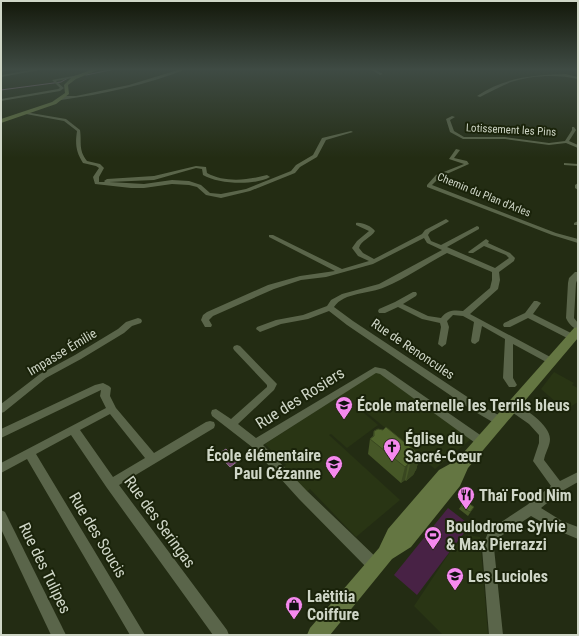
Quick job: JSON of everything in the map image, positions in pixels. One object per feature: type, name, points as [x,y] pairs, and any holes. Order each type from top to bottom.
[{"type":"main road","points":[[1,121],[26,113],[60,99]]},
{"type":"main road","points":[[319,634],[380,560],[405,541],[455,481],[462,464],[576,332]]},
{"type":"street","points":[[26,113],[65,120],[79,130],[77,145],[83,160],[85,162],[98,165],[102,168],[96,177],[96,181]]},
{"type":"street","name":"Lotissement les Pins","points":[[453,117],[448,119],[452,132],[463,138],[506,138],[549,144],[566,142],[578,147]]},
{"type":"street","name":"Lotissement les Pins","points":[[566,142],[574,130],[573,128]]},
{"type":"street","points":[[96,181],[154,178],[196,167],[204,168],[205,174],[213,178],[226,180],[258,180],[298,166],[315,156],[324,139],[351,132]]},
{"type":"street","name":"Chemin du Plan d'Arles","points":[[458,150],[451,158],[467,164],[438,176],[429,186],[554,234],[578,241]]},
{"type":"street","points":[[566,164],[578,164]]},
{"type":"street","points":[[96,181],[105,185],[131,186],[144,186],[172,182],[189,183],[199,186],[208,194],[221,196],[248,190],[293,172],[298,166]]},
{"type":"street","points":[[208,325],[205,320],[206,316],[271,287],[300,278],[341,271],[374,262],[424,235],[427,231],[446,221]]},
{"type":"street","points":[[358,224],[370,228],[372,231],[359,241],[355,249],[358,253],[374,262]]},
{"type":"street","points":[[260,329],[279,322],[305,317],[330,308],[334,302],[345,296],[382,286],[477,228]]},
{"type":"street","points":[[424,235],[429,242],[495,271]]},
{"type":"street","points":[[271,236],[341,271]]},
{"type":"street","points":[[470,252],[486,242],[508,254],[512,258],[512,260],[495,271]]},
{"type":"street","points":[[465,314],[494,289],[496,280],[495,271]]},
{"type":"street","points":[[576,332],[570,318],[572,283],[573,278],[578,274]]},
{"type":"street","points":[[382,311],[398,304],[413,294]]},
{"type":"street","points":[[507,325],[528,315],[537,303]]},
{"type":"street","points":[[398,304],[426,318],[443,321]]},
{"type":"street","name":"Rue de Renoncules","points":[[330,308],[345,320],[475,407],[500,421]]},
{"type":"street","points":[[442,344],[445,327],[443,321],[447,314],[451,312],[465,314],[478,323],[551,361]]},
{"type":"street","points":[[528,315],[576,332]]},
{"type":"street","name":"Impasse Émilie","points":[[1,409],[44,376],[121,331],[129,324],[138,321]]},
{"type":"street","points":[[475,341],[478,323]]},
{"type":"street","points":[[509,339],[508,378],[512,385]]},
{"type":"street","points":[[230,425],[271,388],[272,384],[236,348]]},
{"type":"street","name":"Rue des Rosiers","points":[[380,560],[303,495],[256,444],[375,370],[382,371],[482,442]]},
{"type":"street","points":[[1,434],[98,387],[103,386],[106,388],[105,396],[112,410],[152,459]]},
{"type":"street","points":[[512,407],[534,422],[544,433],[545,438],[538,461],[558,487]]},
{"type":"street","points":[[1,468],[106,411],[112,410]]},
{"type":"street","points":[[216,413],[256,444]]},
{"type":"street","points":[[111,484],[210,425]]},
{"type":"street","name":"Rue des Seringas","points":[[73,429],[111,484],[222,635]]},
{"type":"street","name":"Rue des Soucis","points":[[29,452],[138,635]]},
{"type":"street","points":[[496,635],[488,548],[493,534],[531,509],[558,487],[578,477]]},
{"type":"street","points":[[531,509],[558,525],[576,530]]},
{"type":"street","name":"Rue des Tulipes","points":[[1,516],[59,635]]},
{"type":"shaded area","points":[[378,371],[471,439],[435,469],[366,412],[364,413],[378,425],[347,448],[331,434],[329,435],[400,500],[356,537],[310,489],[305,493],[282,468],[286,465],[265,444]]},
{"type":"shaded area","points":[[554,372],[574,383],[572,385],[578,388],[578,402],[565,410],[541,389]]},
{"type":"shaded area","points":[[226,449],[238,461],[230,467],[218,454]]},
{"type":"shaded area","name":"Boulodrome Sylvie & Max Pierrazzi","points":[[448,508],[470,525],[417,595],[394,575]]},
{"type":"shaded area","name":"Les Lucioles","points":[[468,535],[480,537],[488,635],[443,635],[414,606],[450,552],[462,539],[468,540]]},
{"type":"building","points":[[386,427],[420,455],[417,457],[417,460],[405,467],[370,439],[374,436],[374,431],[378,429],[383,430]]},
{"type":"building","points":[[464,500],[474,507],[470,512],[461,506]]},
{"type":"place","name":"École maternelle les Terrils bleus","points":[[344,420]]},
{"type":"place","name":"Église du Sacré-Cœur","points":[[392,462]]},
{"type":"place","name":"École élémentaire Paul Cézanne","points":[[334,479]]},
{"type":"place","name":"Thaï Food Nim","points":[[466,510]]},
{"type":"place","name":"Boulodrome Sylvie & Max Pierrazzi","points":[[433,550]]},
{"type":"place","name":"Les Lucioles","points":[[455,591]]},
{"type":"place","name":"Laëtitia Coiffure","points":[[294,620]]}]
